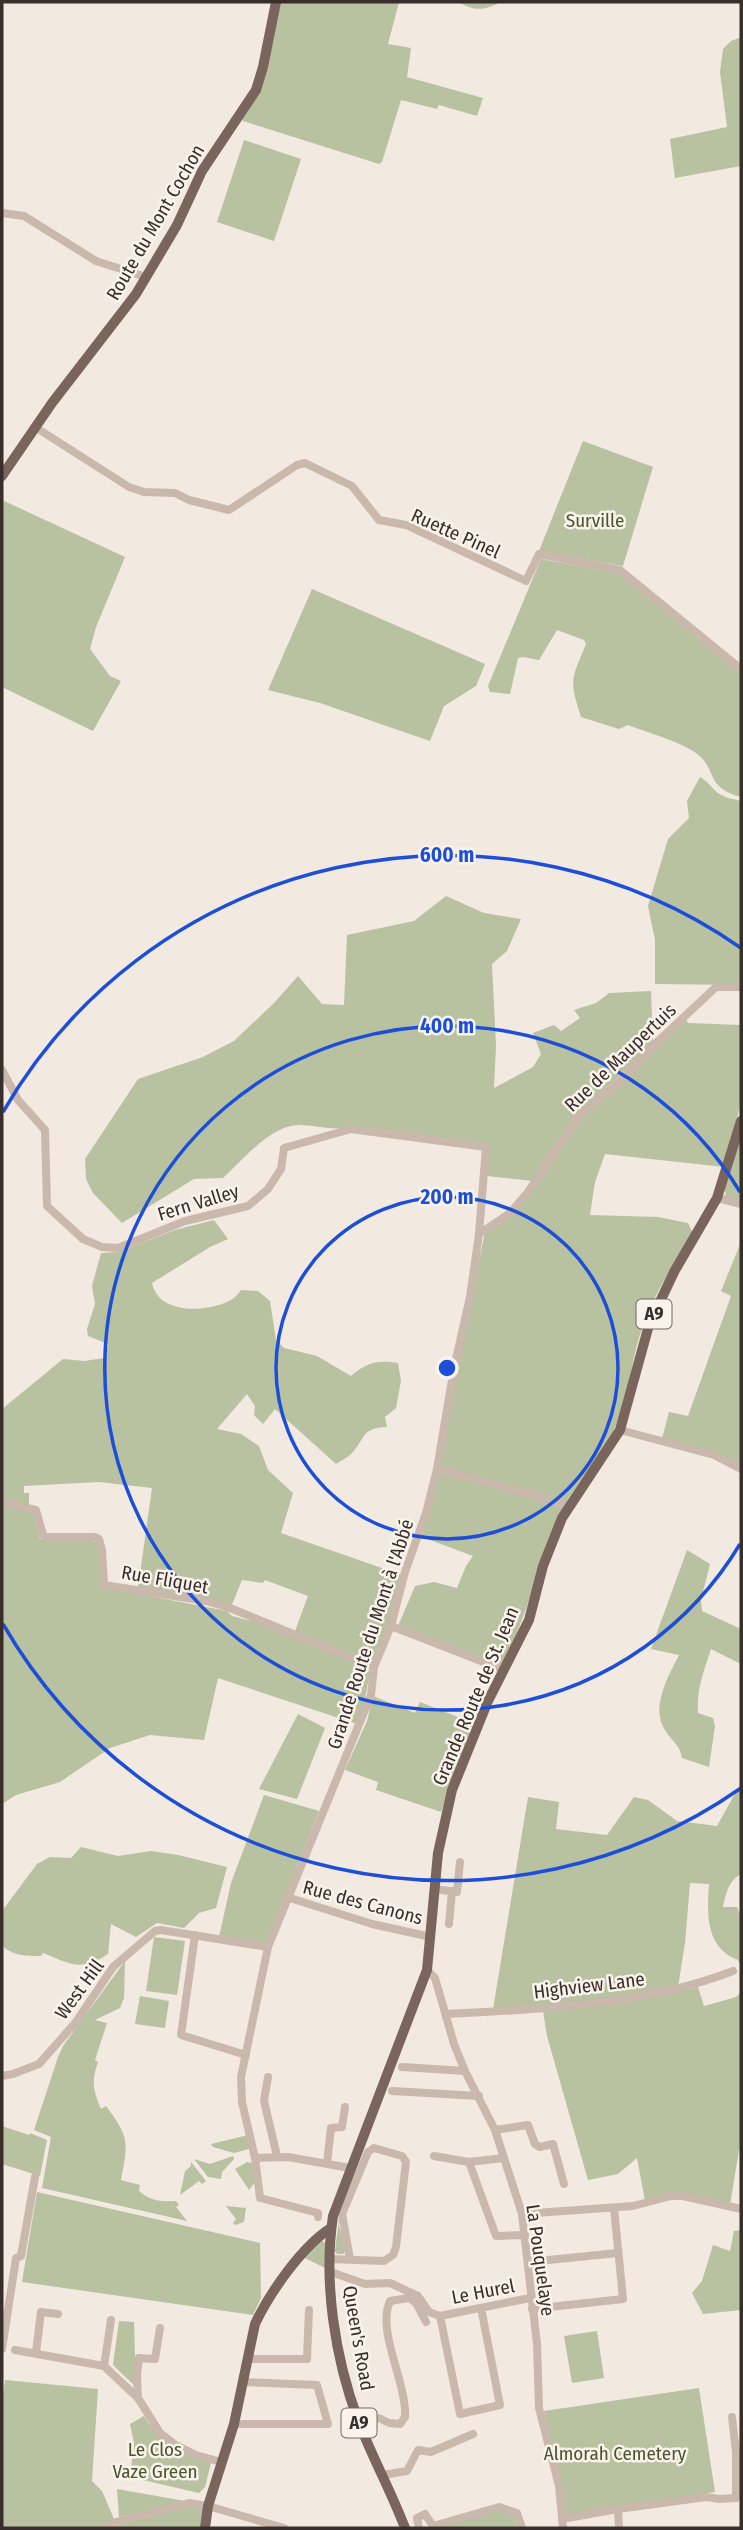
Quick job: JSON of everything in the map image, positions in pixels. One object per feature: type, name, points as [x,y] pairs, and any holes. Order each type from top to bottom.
[{"type":"main road","name":"Route du Mont Cochon","points":[[2,476],[146,277],[177,225],[202,172],[256,90],[276,2]]},
{"type":"main road","name":"Grande Route de St. Jean","points":[[331,2228],[340,2193],[427,1970],[441,1828],[452,1790],[488,1701],[528,1620],[543,1566],[558,1526],[569,1505],[620,1430],[649,1325],[674,1272],[717,1198],[732,1157],[741,1121]]},
{"type":"main road","name":"Queen's Road","points":[[331,2228],[331,2272],[342,2364],[349,2393],[359,2424],[405,2528]]},
{"type":"main road","points":[[205,2528],[208,2506],[234,2424],[251,2337],[261,2311],[298,2259],[331,2228]]},
{"type":"street","points":[[2,213],[24,216],[96,261],[146,277]]},
{"type":"street","name":"Ruette Pinel","points":[[35,427],[129,487],[144,492],[175,493],[189,500],[229,510],[297,465],[305,463],[352,486],[379,520],[406,525],[526,581],[539,554],[620,570],[741,669]]},
{"type":"street","name":"Rue de Maupertuis","points":[[480,1234],[510,1213],[528,1192],[576,1120],[624,1077],[668,1031],[716,987],[741,987]]},
{"type":"street","name":"Fern Valley","points":[[2,1070],[18,1100],[46,1130],[47,1206],[83,1239],[102,1247],[118,1248],[185,1222],[248,1206],[268,1189],[281,1169],[284,1148],[351,1129],[486,1147],[480,1234]]},
{"type":"street","points":[[717,1198],[741,1204]]},
{"type":"street","name":"Grande Route du Mont à l'Abbé","points":[[318,2217],[318,2213],[260,2198],[255,2158],[242,2102],[241,2077],[268,1947],[370,1695],[374,1667],[391,1626],[405,1572],[426,1513],[437,1469],[480,1234]]},
{"type":"street","points":[[620,1430],[714,1455],[741,1469]]},
{"type":"street","points":[[437,1469],[569,1505]]},
{"type":"street","name":"Rue Fliquet","points":[[2,1502],[36,1510],[45,1536],[99,1539],[104,1585],[206,1601],[230,1608],[374,1667]]},
{"type":"street","points":[[391,1626],[504,1670]]},
{"type":"street","points":[[434,1889],[457,1892],[460,1861]]},
{"type":"street","points":[[449,1924],[452,1891]]},
{"type":"street","name":"Rue des Canons","points":[[287,1897],[372,1924],[431,1937]]},
{"type":"street","name":"West Hill","points":[[2,2076],[39,2063],[76,2022],[113,1967],[155,1931],[268,1947]]},
{"type":"street","points":[[195,1935],[181,2035],[246,2054]]},
{"type":"street","name":"La Pouquelaye","points":[[427,1970],[435,1978],[454,2044],[465,2071],[495,2130],[522,2214],[537,2344],[539,2408],[559,2486],[562,2524]]},
{"type":"street","name":"Highview Lane","points":[[447,2014],[614,2002],[696,1985],[733,1971]]},
{"type":"street","points":[[402,2067],[465,2071]]},
{"type":"street","points":[[268,2077],[264,2101],[277,2156]]},
{"type":"street","points":[[392,2091],[479,2095]]},
{"type":"street","points":[[327,2163],[331,2128],[342,2127],[345,2107]]},
{"type":"street","points":[[495,2130],[528,2125],[535,2144],[540,2147],[553,2144],[564,2184]]},
{"type":"street","points":[[330,2259],[384,2261],[393,2255],[406,2162],[402,2157],[374,2148],[368,2151],[342,2214],[349,2259]]},
{"type":"street","points":[[255,2158],[277,2156],[350,2168]]},
{"type":"street","points":[[434,2156],[469,2162],[504,2158]]},
{"type":"street","points":[[469,2162],[496,2236],[525,2235]]},
{"type":"street","points":[[2,2349],[16,2258],[21,2256],[35,2177]]},
{"type":"street","points":[[522,2214],[614,2208],[671,2196],[683,2196],[741,2209]]},
{"type":"street","points":[[532,2309],[623,2299],[614,2208]]},
{"type":"street","points":[[528,2262],[618,2253]]},
{"type":"street","name":"Le Hurel","points":[[331,2272],[365,2284],[390,2283],[411,2291],[425,2304],[429,2312],[440,2316],[530,2298]]},
{"type":"street","points":[[359,2424],[379,2418],[400,2424],[405,2417],[397,2367],[386,2327],[385,2310],[390,2301],[409,2298],[416,2303],[426,2322]]},
{"type":"street","points":[[440,2316],[460,2414],[500,2405],[481,2308]]},
{"type":"street","points":[[248,2359],[307,2359],[309,2309]]},
{"type":"street","points":[[36,2352],[41,2312],[58,2314]]},
{"type":"street","points":[[104,2367],[111,2320]]},
{"type":"street","points":[[138,2398],[139,2358],[155,2360],[160,2328]]},
{"type":"street","points":[[15,2350],[104,2367],[138,2398],[160,2433],[196,2455],[221,2462]]},
{"type":"street","points":[[234,2424],[328,2424],[317,2385],[244,2382]]},
{"type":"street","points":[[562,2524],[618,2509],[706,2497],[736,2498],[736,2452],[732,2417]]},
{"type":"street","points":[[383,2475],[407,2471],[418,2450],[431,2452],[472,2434]]},
{"type":"street","points":[[105,2528],[116,2522],[189,2503],[284,2528]]},
{"type":"street","points":[[419,2528],[417,2518],[425,2514],[433,2526],[499,2507],[517,2513],[522,2528]]},
{"type":"street","points":[[618,2509],[619,2528]]},
{"type":"green space","points":[[279,2],[399,2],[388,44],[411,48],[407,77],[483,98],[477,116],[439,105],[437,109],[401,100],[382,162],[379,164],[243,121]]},
{"type":"green space","points":[[459,2],[501,2],[480,9]]},
{"type":"green space","points":[[741,37],[741,166],[675,178],[670,139],[727,127],[720,72],[723,49],[731,41]]},
{"type":"green space","points":[[244,140],[301,159],[274,241],[217,222]]},
{"type":"green space","name":"Surville","points":[[583,441],[653,467],[623,566],[539,551]]},
{"type":"green space","points":[[2,500],[125,557],[96,627],[90,649],[110,676],[121,681],[93,731],[2,687]]},
{"type":"green space","points":[[541,559],[617,573],[625,577],[741,672],[741,797],[721,788],[703,759],[689,749],[628,725],[619,729],[581,717],[573,680],[586,644],[584,640],[557,630],[539,660],[518,658],[510,694],[490,692],[488,686]]},
{"type":"green space","points":[[312,589],[485,664],[476,686],[444,706],[430,741],[320,703],[268,690]]},
{"type":"green space","points":[[700,777],[721,795],[741,801],[741,985],[655,984],[655,940],[648,906],[668,839],[689,818],[687,801]]},
{"type":"green space","points":[[446,896],[484,913],[521,919],[507,951],[492,964],[496,1046],[494,1088],[533,1067],[541,1054],[533,1033],[554,1025],[561,1031],[580,1018],[574,1010],[596,1003],[609,993],[651,991],[653,1044],[574,1118],[533,1181],[487,1176],[488,1144],[352,1127],[301,1125],[290,1126],[269,1136],[223,1178],[194,1179],[122,1223],[93,1193],[86,1179],[85,1159],[138,1079],[203,1057],[234,1041],[298,976],[322,1004],[344,1005],[347,935],[414,921]]},
{"type":"green space","points":[[685,1018],[688,1023],[741,1025],[741,1103],[724,1167],[605,1154],[595,1182],[590,1215],[658,1217],[688,1223],[693,1233],[649,1310],[618,1420],[606,1444],[562,1511],[502,1665],[398,1626],[415,1586],[434,1582],[457,1588],[473,1556],[422,1537],[440,1466],[485,1232],[514,1213],[579,1121]]},
{"type":"green space","points":[[741,1134],[741,1201],[724,1198],[726,1192],[723,1190]]},
{"type":"green space","points":[[214,1220],[228,1239],[152,1283],[163,1301],[184,1308],[208,1308],[231,1300],[241,1290],[258,1291],[270,1301],[276,1340],[284,1348],[317,1356],[351,1376],[373,1363],[398,1363],[401,1381],[396,1408],[385,1417],[387,1427],[368,1432],[351,1454],[336,1464],[275,1409],[263,1424],[254,1415],[255,1406],[247,1394],[217,1429],[241,1434],[259,1446],[268,1470],[293,1493],[281,1533],[402,1575],[389,1623],[374,1660],[364,1661],[295,1631],[308,1596],[265,1580],[263,1583],[242,1580],[231,1607],[138,1588],[152,1488],[99,1482],[24,1486],[24,1493],[29,1493],[29,1505],[2,1500],[2,1409],[63,1359],[84,1361],[105,1358],[108,1344],[88,1336],[87,1329],[95,1304],[92,1286],[101,1253],[118,1252],[175,1230]]},
{"type":"green space","points":[[741,1242],[741,1466],[662,1439],[669,1412],[688,1416],[731,1296],[721,1291]]},
{"type":"green space","points":[[2,1505],[33,1512],[40,1539],[87,1539],[96,1542],[103,1587],[227,1611],[232,1616],[259,1623],[364,1666],[370,1672],[360,1725],[218,1678],[204,1740],[150,1735],[110,1748],[60,1782],[16,1795],[2,1804]]},
{"type":"green space","points":[[687,1550],[710,1564],[701,1600],[702,1611],[741,1629],[741,1664],[711,1649],[701,1681],[698,1713],[713,1718],[715,1726],[709,1767],[682,1758],[665,1730],[659,1711],[660,1701],[679,1655],[651,1649]]},
{"type":"green space","points":[[373,1696],[415,1713],[420,1702],[473,1723],[441,1812],[376,1790],[378,1782],[345,1770],[367,1721]]},
{"type":"green space","points":[[298,1714],[325,1728],[297,1799],[259,1789]]},
{"type":"green space","points":[[741,1788],[741,1874],[730,1884],[723,1907],[737,1907],[741,1916],[741,1967],[738,1960],[719,1947],[710,1928],[709,1884],[690,1883],[678,1987],[617,1999],[493,2009],[528,1797],[559,1802],[556,1829],[607,1835],[634,1797],[648,1800],[677,1821],[717,1826],[737,1790]]},
{"type":"green space","points":[[264,1795],[319,1811],[266,1944],[219,1937],[231,1883]]},
{"type":"green space","points":[[81,1847],[118,1856],[151,1851],[227,1867],[216,1908],[199,1913],[184,1928],[157,1923],[136,1937],[111,1924],[108,1954],[90,1963],[69,1963],[43,1953],[41,1956],[25,1955],[6,1949],[2,1945],[2,1911],[37,1864],[50,1857],[71,1858]]},
{"type":"green space","points":[[154,1937],[185,1941],[177,1995],[146,1991]]},
{"type":"green space","points":[[125,1961],[124,1998],[120,2008],[95,2020],[107,2023],[95,2060],[98,2062],[94,2075],[95,2091],[101,2109],[106,2106],[123,2133],[126,2148],[121,2180],[140,2185],[139,2191],[152,2199],[176,2201],[179,2205],[176,2207],[187,2221],[42,2188],[51,2137],[34,2130],[58,2057],[63,2046]]},
{"type":"green space","points":[[698,1987],[704,2006],[736,1997],[741,1992],[741,2149],[730,2205],[685,2194],[645,2201],[637,2158],[618,2174],[588,2180],[547,2036],[543,2011],[616,2003]]},
{"type":"green space","points":[[140,1996],[169,2001],[165,2028],[135,2024]]},
{"type":"green space","points":[[2,2126],[47,2140],[40,2176],[2,2164]]},
{"type":"green space","points":[[248,2135],[252,2148],[234,2153],[211,2144]]},
{"type":"green space","points":[[233,2156],[234,2159],[222,2172],[221,2179],[208,2177],[194,2159],[210,2164]]},
{"type":"green space","points":[[191,2162],[206,2181],[202,2184],[199,2181],[180,2195],[185,2171],[191,2166]]},
{"type":"green space","points":[[247,2162],[252,2163],[255,2182],[249,2190],[235,2169]]},
{"type":"green space","points":[[37,2192],[260,2243],[261,2298],[253,2315],[22,2282]]},
{"type":"green space","points":[[226,2206],[246,2208],[244,2222],[235,2225],[233,2223],[236,2219]]},
{"type":"green space","points":[[340,2211],[339,2226],[347,2250],[343,2254],[337,2254],[335,2251]]},
{"type":"green space","points":[[741,2230],[741,2310],[703,2314],[692,2293],[702,2281],[713,2245],[730,2251],[734,2231]]},
{"type":"green space","points":[[321,2240],[325,2243],[325,2268],[303,2257]]},
{"type":"green space","points":[[119,2321],[134,2322],[136,2387],[113,2365]]},
{"type":"green space","points":[[597,2331],[604,2378],[572,2383],[564,2336]]},
{"type":"green space","points":[[5,2380],[98,2389],[92,2481],[102,2491],[114,2519],[98,2528],[2,2528],[2,2404]]},
{"type":"green space","name":"Almorah Cemetery","points":[[699,2388],[715,2492],[565,2515],[544,2411]]},
{"type":"green space","name":"Le Clos Vaze Green","points":[[144,2416],[165,2440],[211,2463],[205,2487],[199,2493],[130,2477],[134,2443],[130,2424]]},
{"type":"green space","points":[[117,2489],[185,2501],[185,2502],[119,2517]]},
{"type":"green space","points":[[188,2506],[205,2508],[201,2528],[109,2528]]},
{"type":"green space","points":[[498,2510],[513,2514],[518,2528],[437,2528]]}]
